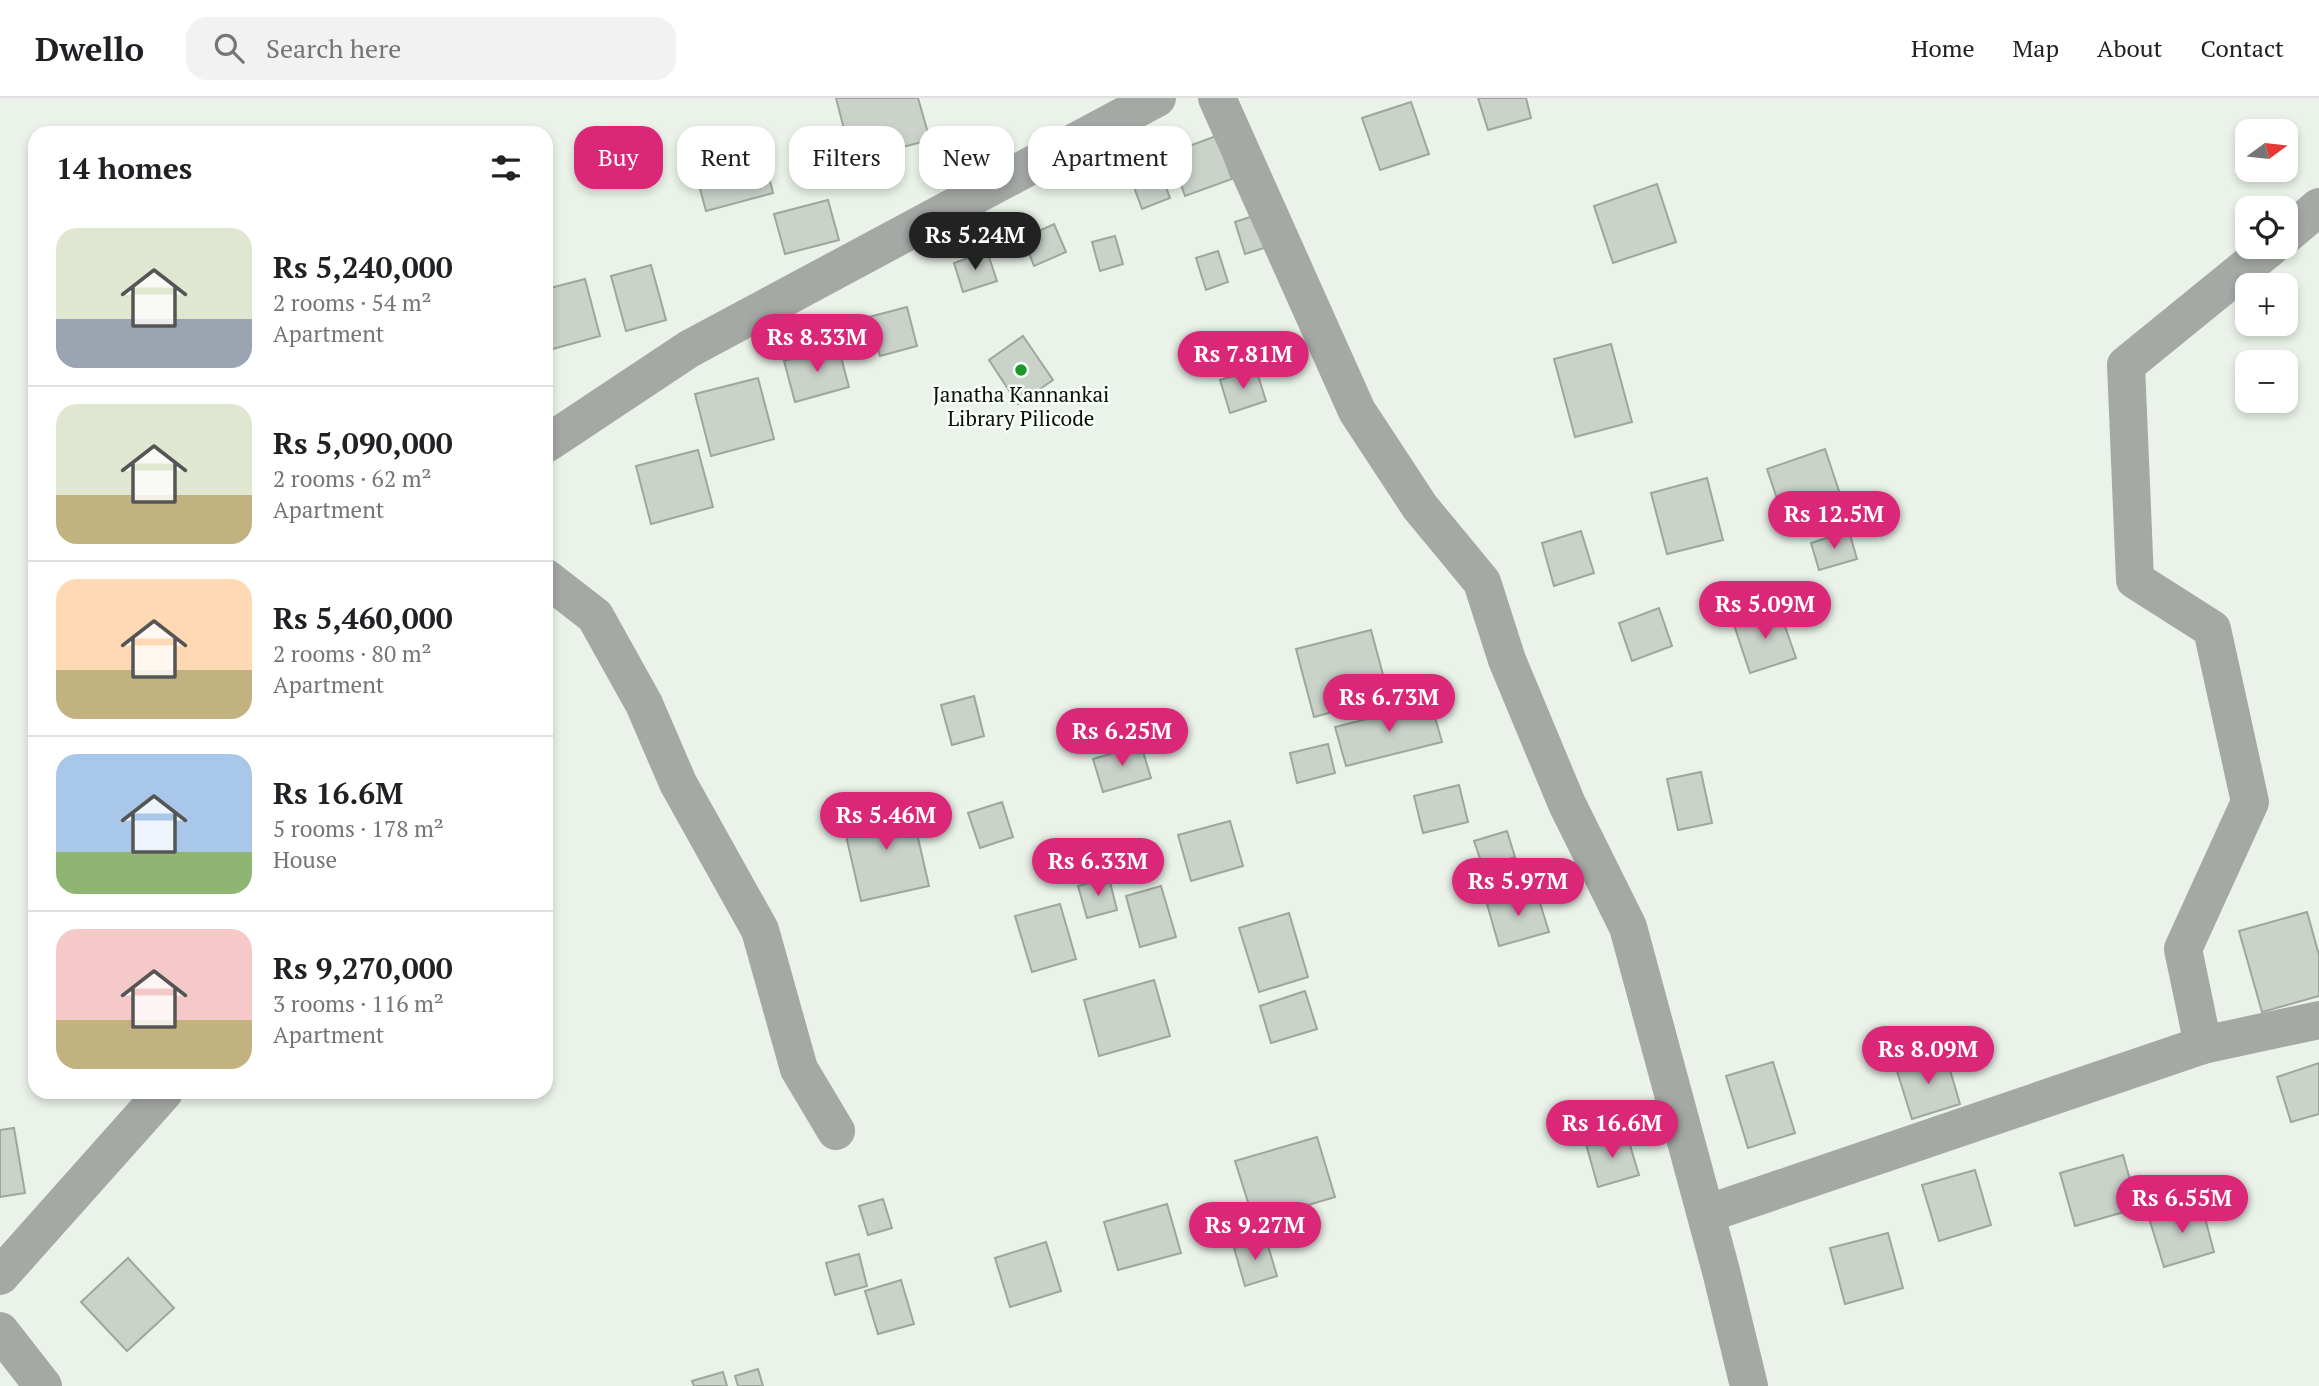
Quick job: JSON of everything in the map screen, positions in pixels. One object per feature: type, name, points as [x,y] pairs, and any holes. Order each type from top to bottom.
[{"type":"street","points":[[553,439],[689,349],[1157,98]]},
{"type":"street","points":[[1217,98],[1357,411],[1420,507],[1482,582],[1507,660],[1567,804],[1628,928],[1706,1214],[1749,1386]]},
{"type":"street","points":[[2298,225],[2319,207]]},
{"type":"street","points":[[2203,1045],[2183,948],[2250,802],[2212,629],[2135,580],[2126,365],[2256,259]]},
{"type":"street","points":[[553,583],[595,616],[645,704],[678,783],[760,930],[799,1069],[836,1131]]},
{"type":"street","points":[[1706,1214],[2203,1045],[2319,1020]]},
{"type":"street","points":[[0,1276],[158,1099]]},
{"type":"street","points":[[0,1331],[43,1386]]},
{"type":"building","points":[[836,98],[918,98],[926,126],[919,126],[919,143],[905,146],[905,126],[843,126]]},
{"type":"building","points":[[1478,98],[1526,98],[1531,118],[1488,130]]},
{"type":"building","points":[[1411,102],[1429,154],[1380,170],[1362,118]]},
{"type":"building","points":[[1216,136],[1232,179],[1185,196],[1183,189],[1192,189],[1192,145]]},
{"type":"building","points":[[1657,184],[1676,242],[1613,263],[1594,206]]},
{"type":"building","points":[[700,189],[772,189],[773,193],[706,211]]},
{"type":"building","points":[[1135,189],[1167,189],[1170,198],[1142,209]]},
{"type":"building","points":[[828,200],[839,240],[785,254],[774,214]]},
{"type":"building","points":[[1256,215],[1267,247],[1245,254],[1235,222]]},
{"type":"building","points":[[1054,224],[1066,252],[1034,266],[1023,238]]},
{"type":"building","points":[[1115,236],[1123,264],[1100,271],[1092,242]]},
{"type":"building","points":[[987,251],[997,281],[963,292],[954,263]]},
{"type":"building","points":[[1218,251],[1228,282],[1206,290],[1196,258]]},
{"type":"building","points":[[651,265],[666,320],[626,331],[611,276]]},
{"type":"building","points":[[585,279],[600,336],[553,349],[553,287]]},
{"type":"building","points":[[907,307],[917,346],[880,356],[869,317]]},
{"type":"building","name":"Janatha Kannankai Library Pilicode","points":[[1023,336],[1053,380],[1018,404],[989,360]]},
{"type":"building","points":[[1611,344],[1632,422],[1575,437],[1554,359]]},
{"type":"building","points":[[838,346],[849,387],[795,402],[784,361]]},
{"type":"building","points":[[1256,369],[1266,401],[1230,413],[1220,380]]},
{"type":"building","points":[[758,378],[774,439],[711,456],[695,394]]},
{"type":"building","points":[[1825,449],[1842,500],[1784,519],[1767,469]]},
{"type":"building","points":[[698,450],[713,507],[651,524],[636,466]]},
{"type":"building","points":[[1707,478],[1723,540],[1667,554],[1651,493]]},
{"type":"building","points":[[1581,531],[1594,573],[1554,586],[1542,543]]},
{"type":"building","points":[[1849,531],[1857,559],[1819,570],[1811,543]]},
{"type":"building","points":[[1659,608],[1672,646],[1632,661],[1619,623]]},
{"type":"building","points":[[1779,609],[1796,658],[1750,673],[1734,625]]},
{"type":"building","points":[[1371,630],[1389,697],[1314,717],[1296,649]]},
{"type":"building","points":[[974,696],[984,736],[952,745],[941,705]]},
{"type":"building","points":[[1431,703],[1442,742],[1346,766],[1335,727]]},
{"type":"building","points":[[1328,744],[1335,773],[1297,783],[1290,753]]},
{"type":"building","points":[[1141,745],[1151,778],[1103,792],[1093,759]]},
{"type":"building","points":[[1701,772],[1712,823],[1678,830],[1667,779]]},
{"type":"building","points":[[1459,785],[1468,822],[1423,833],[1414,796]]},
{"type":"building","points":[[1002,802],[1013,837],[980,848],[968,813]]},
{"type":"building","points":[[910,803],[929,886],[861,901],[842,818]]},
{"type":"building","points":[[1230,821],[1243,866],[1191,881],[1178,835]]},
{"type":"building","points":[[1507,831],[1515,857],[1483,867],[1474,841]]},
{"type":"building","points":[[1109,878],[1117,910],[1087,918],[1078,886]]},
{"type":"building","points":[[1161,886],[1176,937],[1140,947],[1126,896]]},
{"type":"building","points":[[1536,890],[1549,932],[1499,946],[1487,904]]},
{"type":"building","points":[[1060,904],[1076,959],[1032,972],[1015,916]]},
{"type":"building","points":[[2307,912],[2319,955],[2319,996],[2262,1012],[2239,931]]},
{"type":"building","points":[[1289,913],[1308,977],[1259,992],[1239,928]]},
{"type":"building","points":[[1154,980],[1170,1036],[1099,1056],[1084,1000]]},
{"type":"building","points":[[1305,991],[1317,1029],[1271,1043],[1260,1006]]},
{"type":"building","points":[[1945,1053],[1960,1104],[1912,1119],[1896,1068]]},
{"type":"building","points":[[1773,1062],[1795,1133],[1748,1148],[1726,1076]]},
{"type":"building","points":[[2319,1063],[2319,1114],[2291,1122],[2277,1077]]},
{"type":"building","points":[[14,1128],[25,1193],[0,1197],[0,1130]]},
{"type":"building","points":[[1626,1132],[1639,1175],[1598,1187],[1586,1144]]},
{"type":"building","points":[[1317,1137],[1335,1197],[1254,1221],[1235,1161]]},
{"type":"building","points":[[2123,1155],[2138,1208],[2075,1226],[2060,1173]]},
{"type":"building","points":[[1975,1170],[1991,1225],[1939,1241],[1922,1185]]},
{"type":"building","points":[[883,1199],[892,1228],[868,1235],[859,1206]]},
{"type":"building","points":[[2201,1203],[2214,1252],[2164,1267],[2149,1218]]},
{"type":"building","points":[[1167,1204],[1181,1253],[1118,1270],[1104,1222]]},
{"type":"building","points":[[1888,1233],[1903,1288],[1845,1304],[1830,1248]]},
{"type":"building","points":[[1266,1239],[1277,1276],[1245,1286],[1234,1248]]},
{"type":"building","points":[[1046,1242],[1061,1291],[1010,1307],[995,1258]]},
{"type":"building","points":[[859,1254],[867,1286],[835,1295],[826,1263]]},
{"type":"building","points":[[128,1258],[174,1308],[127,1351],[81,1302]]},
{"type":"building","points":[[901,1280],[914,1324],[878,1334],[865,1291]]},
{"type":"building","points":[[758,1369],[763,1386],[738,1386],[735,1376]]},
{"type":"building","points":[[723,1372],[727,1386],[694,1386],[692,1381]]},
{"type":"place","name":"Janatha Kannankai Library Pilicode","points":[[1021,370]]}]
